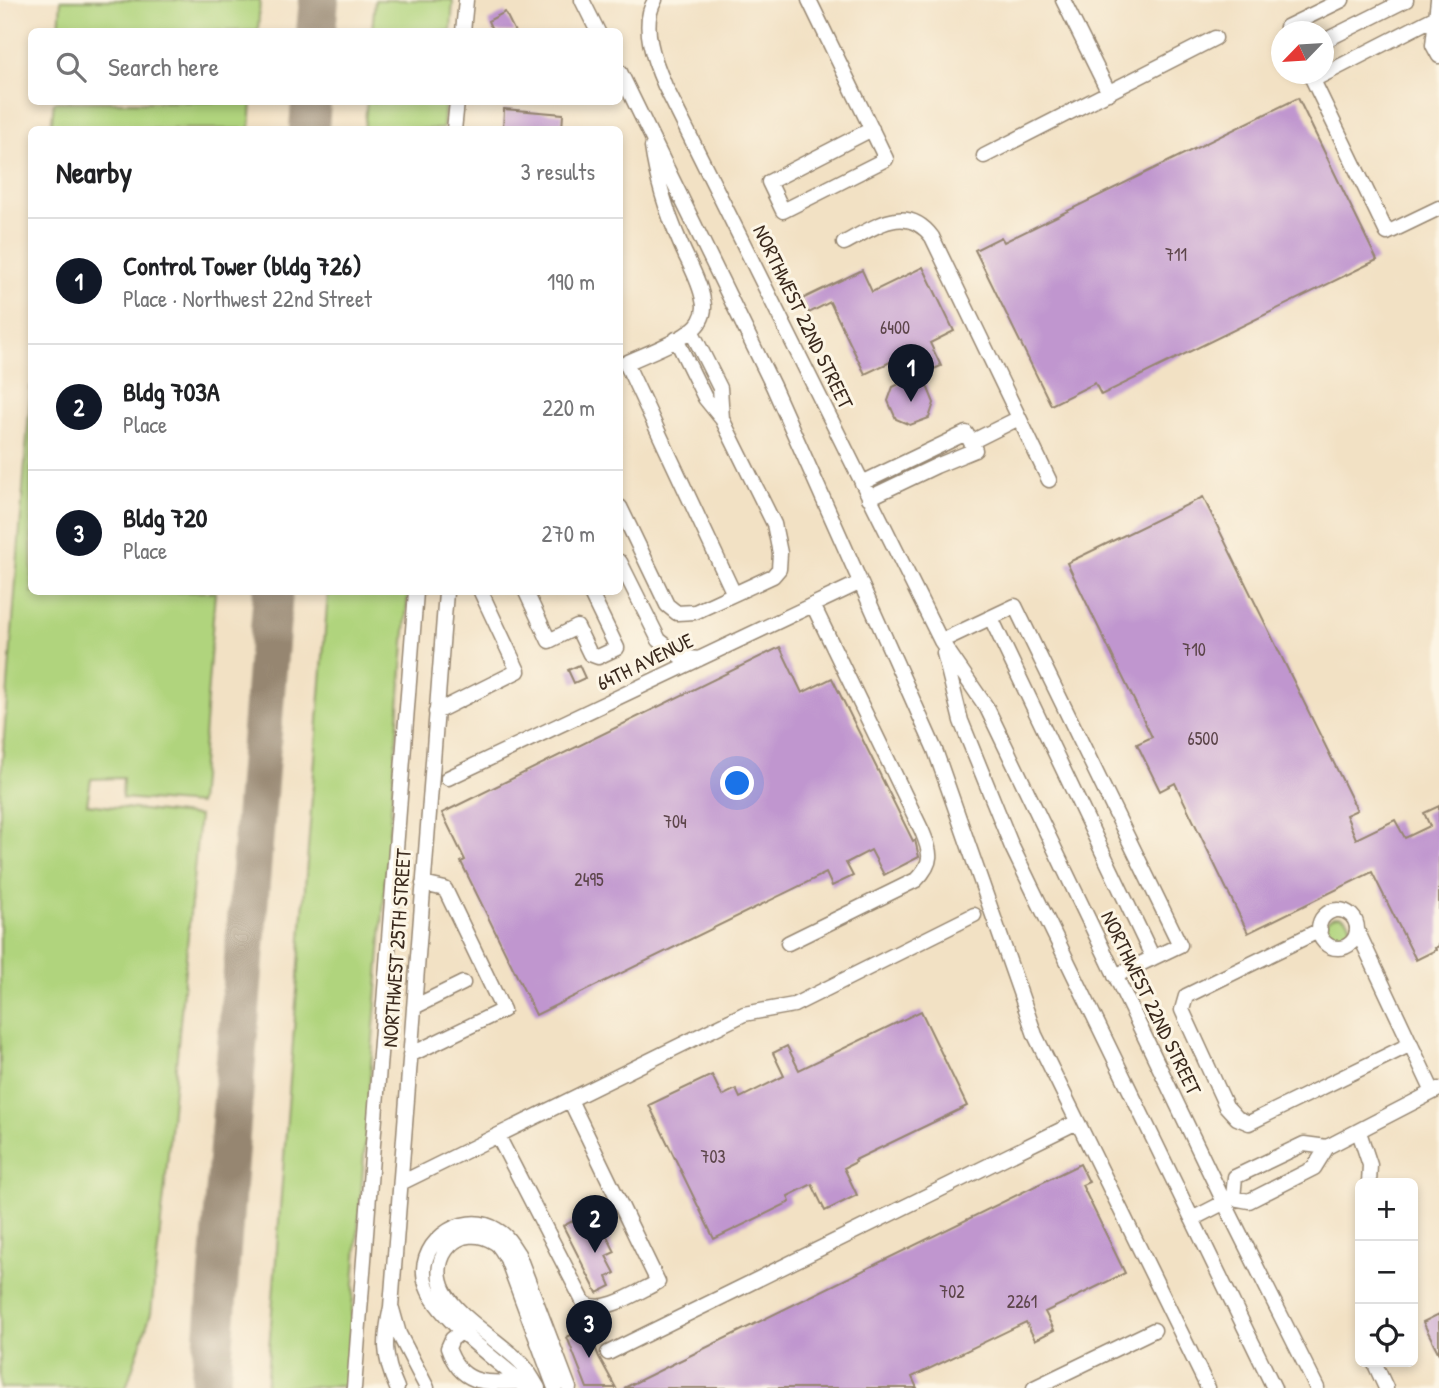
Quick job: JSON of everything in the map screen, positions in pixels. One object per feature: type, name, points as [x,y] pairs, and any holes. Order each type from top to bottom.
[{"type":"street","points":[[463,28],[466,0]]},
{"type":"street","points":[[582,0],[596,28]]},
{"type":"street","points":[[809,0],[872,129],[886,159],[783,211],[769,182],[872,129]]},
{"type":"street","points":[[1063,0],[1109,93]]},
{"type":"street","points":[[1299,21],[1342,0]]},
{"type":"street","points":[[1334,36],[1406,0]]},
{"type":"street","points":[[1438,0],[1433,45],[1439,57]]},
{"type":"street","name":"NORTHWEST 22ND STREET","points":[[654,2],[649,34],[659,73],[941,641],[987,708],[1317,1388]]},
{"type":"street","points":[[1334,66],[1438,16]]},
{"type":"street","points":[[984,156],[1215,38]]},
{"type":"street","points":[[623,78],[773,386],[934,750],[1028,1016],[1208,1388]]},
{"type":"street","points":[[1314,84],[1387,233],[1439,208]]},
{"type":"street","points":[[454,126],[457,105]]},
{"type":"street","points":[[651,135],[656,176],[663,201],[703,299],[701,320],[677,339],[626,363],[734,594]]},
{"type":"street","points":[[844,243],[892,220],[913,220],[925,228],[932,237],[1049,480]]},
{"type":"street","points":[[691,330],[720,388],[723,419]]},
{"type":"street","points":[[623,513],[667,605],[677,613],[695,612],[773,576],[779,569],[780,553],[774,524],[723,419],[705,398],[677,339]]},
{"type":"street","points":[[971,442],[1019,418]]},
{"type":"street","points":[[862,483],[966,433],[975,450],[869,498]]},
{"type":"street","points":[[623,568],[659,640],[681,657],[700,659]]},
{"type":"street","name":"64TH AVENUE","points":[[448,778],[859,583]]},
{"type":"street","points":[[354,1388],[416,595]]},
{"type":"street","name":"NORTHWEST 25TH STREET","points":[[397,1388],[388,1366],[385,1348],[391,1307],[446,595]]},
{"type":"street","points":[[436,712],[518,671],[482,595]]},
{"type":"street","points":[[527,595],[549,641],[577,628],[590,654],[598,657],[617,648],[591,595]]},
{"type":"street","points":[[788,943],[916,880],[925,872],[930,861],[922,831],[813,605]]},
{"type":"street","points":[[941,641],[1015,606],[1180,944],[1115,976]]},
{"type":"street","points":[[991,618],[1153,957]]},
{"type":"street","name":"NORTHWEST 22ND STREET","points":[[941,641],[961,721],[1013,847],[1273,1388]]},
{"type":"street","points":[[411,1055],[503,1010],[445,889],[423,884]]},
{"type":"street","points":[[1228,1200],[1235,1177],[1304,1144],[1327,1147],[1436,1091],[1351,915],[1339,910],[1333,911],[1323,918],[1320,930],[1324,941],[1340,948],[1351,943],[1357,930]]},
{"type":"street","points":[[401,1183],[744,1014],[794,1005],[974,915]]},
{"type":"street","points":[[1320,930],[1186,996],[1182,1010],[1226,1106],[1237,1118],[1249,1123],[1411,1044]]},
{"type":"street","points":[[414,1007],[463,983]]},
{"type":"street","points":[[498,1136],[584,1303],[590,1307],[604,1308],[658,1282],[569,1100]]},
{"type":"street","points":[[608,1353],[1077,1122]]},
{"type":"street","points":[[1359,1132],[1370,1165],[1369,1178]]},
{"type":"street","points":[[1192,1219],[1228,1200],[1249,1201],[1314,1168],[1327,1147]]},
{"type":"street","points":[[522,1385],[468,1326],[426,1287],[424,1271],[434,1243],[453,1226],[463,1223],[489,1225],[500,1231],[518,1254],[569,1388]]},
{"type":"street","points":[[445,1304],[439,1261],[447,1246],[459,1238],[472,1236],[496,1242],[507,1259],[555,1388]]},
{"type":"street","name":"NORTHWEST 25TH STREET","points":[[391,1307],[400,1334],[426,1388]]},
{"type":"street","points":[[468,1326],[452,1339],[447,1348],[452,1361],[462,1372],[473,1380],[522,1385]]},
{"type":"street","points":[[468,1326],[524,1366],[538,1388]]},
{"type":"street","points":[[1034,1388],[1154,1330]]},
{"type":"street","points":[[1376,1367],[1387,1388]]},
{"type":"green space","points":[[61,0],[260,0],[258,28],[59,28]]},
{"type":"green space","points":[[375,0],[453,0],[451,28],[372,28]]},
{"type":"green space","points":[[54,105],[252,105],[250,126],[51,126]]},
{"type":"green space","points":[[367,105],[445,105],[443,126],[364,126]]},
{"type":"green space","points":[[28,424],[28,595],[215,595],[199,804],[122,798],[123,778],[91,779],[87,804],[199,816],[151,1313],[126,1388],[0,1388],[0,790]]},
{"type":"green space","points":[[328,595],[408,595],[346,1386],[266,1388]]},
{"type":"green space","points":[[1338,916],[1347,920],[1351,929],[1347,938],[1338,942],[1329,938],[1325,929],[1329,920]]},
{"type":"building","points":[[505,12],[513,28],[491,28],[488,21]]},
{"type":"building","points":[[1298,98],[1377,260],[1101,395],[1095,383],[1051,405],[975,250],[1001,237],[1004,242]]},
{"type":"building","points":[[504,109],[563,114],[562,126],[503,126]]},
{"type":"building","points":[[923,267],[954,331],[930,343],[941,366],[929,371],[925,381],[934,403],[929,418],[910,425],[896,419],[888,401],[893,387],[917,375],[907,354],[865,374],[830,302],[809,313],[802,299],[862,270],[872,292]]},
{"type":"building","points":[[1203,497],[1357,810],[1346,815],[1356,839],[1395,820],[1405,838],[1430,826],[1424,813],[1439,806],[1439,946],[1416,960],[1372,872],[1248,933],[1175,783],[1160,791],[1137,744],[1152,737],[1067,563]]},
{"type":"building","points":[[780,647],[802,693],[832,678],[913,841],[915,840],[919,857],[884,875],[871,850],[846,863],[853,876],[832,886],[826,873],[536,1015],[461,862],[465,860],[442,813]]},
{"type":"building","points":[[579,665],[585,678],[574,683],[568,670]]},
{"type":"building","points":[[921,1011],[967,1106],[855,1160],[856,1162],[844,1168],[857,1195],[825,1211],[812,1184],[788,1196],[790,1202],[714,1239],[649,1105],[712,1075],[722,1096],[736,1089],[740,1098],[784,1076],[773,1053],[787,1046],[799,1070]]},
{"type":"building","points":[[1080,1164],[1089,1182],[1082,1185],[1125,1273],[1045,1312],[1054,1330],[1035,1340],[1026,1322],[912,1377],[917,1388],[624,1388]]},
{"type":"building","points":[[594,1210],[615,1252],[606,1256],[615,1273],[607,1277],[611,1286],[597,1293],[563,1226]]},
{"type":"building","points":[[1439,1314],[1439,1354],[1423,1322]]},
{"type":"building","points":[[587,1327],[616,1388],[587,1388],[567,1337]]},
{"type":"taxiway","points":[[316,28],[319,0]]},
{"type":"taxiway","points":[[309,126],[311,105]]},
{"type":"taxiway","points":[[210,1388],[273,595]]},
{"type":"place","name":"Control Tower (bldg 726)","points":[[911,402]]},
{"type":"place","name":"Bldg 703A","points":[[595,1253]]},
{"type":"place","name":"Bldg 720","points":[[589,1358]]}]
